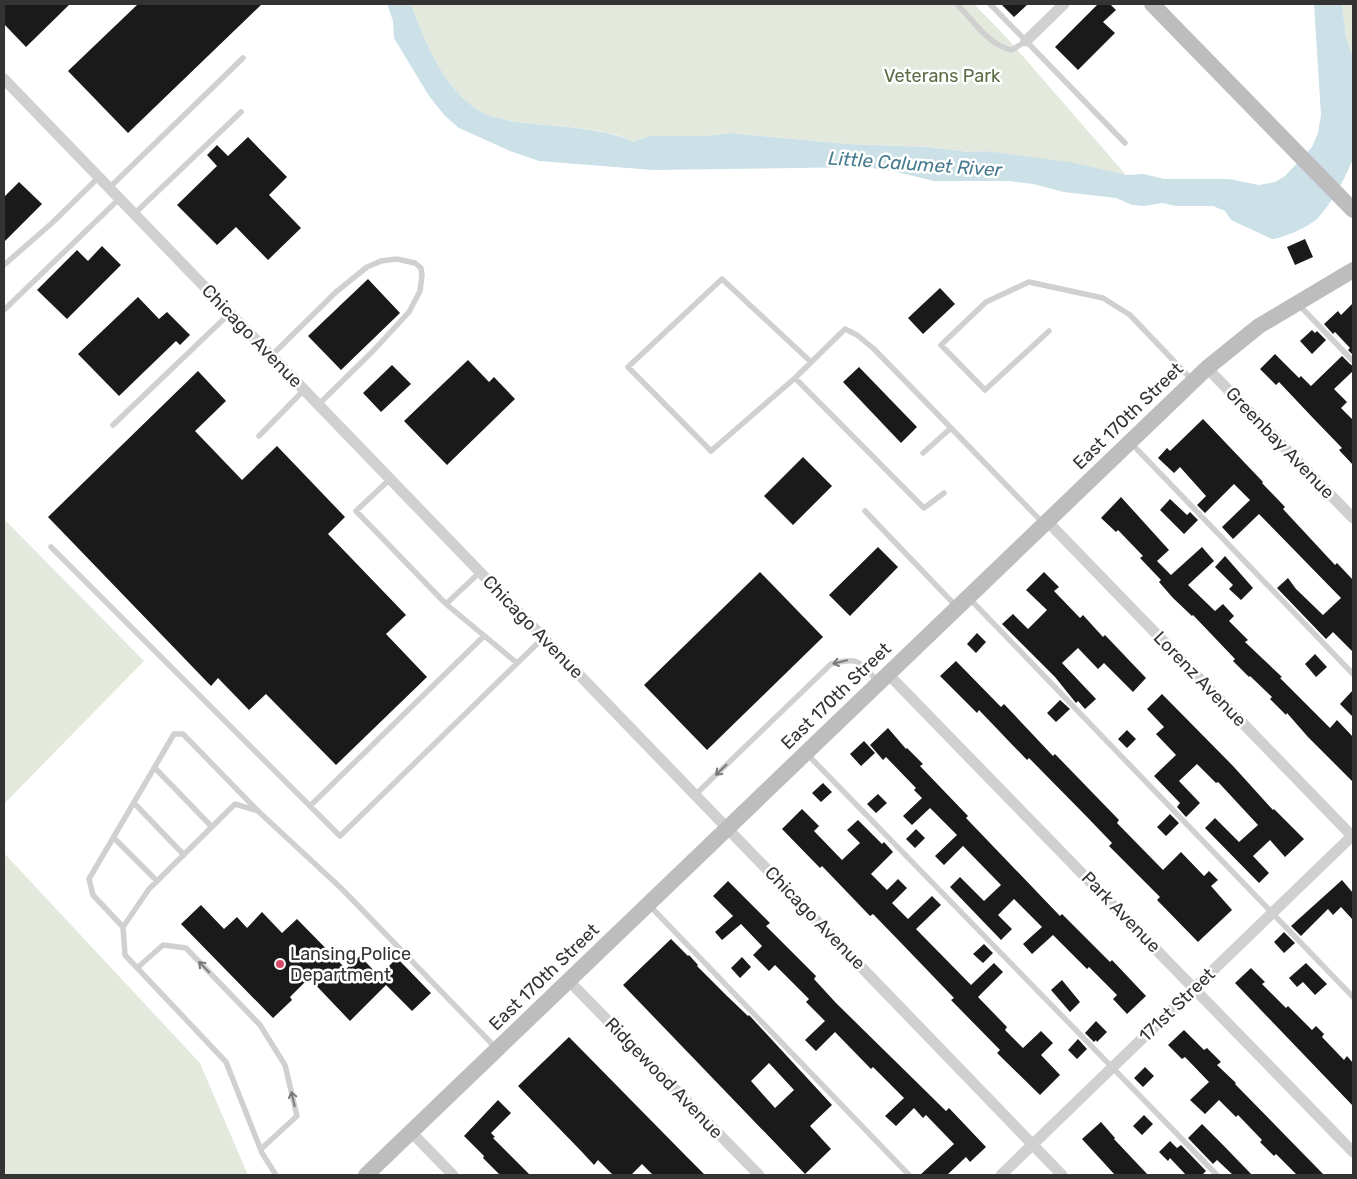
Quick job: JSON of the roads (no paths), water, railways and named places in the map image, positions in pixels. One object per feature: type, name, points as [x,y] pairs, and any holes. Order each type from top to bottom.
[{"type":"street","points":[[1026,41],[1064,4]]},
{"type":"street","points":[[1152,4],[1353,210]]},
{"type":"street","name":"Chicago Avenue","points":[[6,85],[99,177],[1062,1175]]},
{"type":"street","name":"East 170th Street","points":[[366,1175],[1207,368],[1259,326],[1353,270]]},
{"type":"street","name":"Greenbay Avenue","points":[[1207,368],[1353,518]]},
{"type":"street","name":"Lorenz Avenue","points":[[1046,523],[1353,836]]},
{"type":"street","name":"Park Avenue","points":[[884,678],[1195,988],[1353,1152]]},
{"type":"street","name":"171st Street","points":[[1001,1175],[1353,836]]},
{"type":"street","name":"Ridgewood Avenue","points":[[569,981],[759,1175]]},
{"type":"street","points":[[411,1132],[453,1175]]},
{"type":"lane","points":[[957,4],[1002,48],[1012,50],[1026,41]]},
{"type":"lane","points":[[990,4],[1125,143]]},
{"type":"lane","points":[[109,188],[243,58]]},
{"type":"lane","points":[[134,214],[241,112]]},
{"type":"lane","points":[[4,265],[52,223],[99,177]]},
{"type":"lane","points":[[4,310],[119,199]]},
{"type":"lane","points":[[271,356],[336,292],[367,267],[381,261],[397,259],[415,263],[421,268],[420,291],[408,312],[373,351],[318,405]]},
{"type":"lane","points":[[811,362],[722,279],[628,367],[711,451],[795,378],[845,329],[857,335],[874,350],[1046,523]]},
{"type":"lane","points":[[1049,331],[985,390],[941,345],[986,302],[1029,282],[1103,298],[1130,315],[1193,382]]},
{"type":"lane","points":[[1298,303],[1353,361]]},
{"type":"lane","points":[[114,425],[230,313]]},
{"type":"lane","points":[[795,378],[924,508],[944,493]]},
{"type":"lane","points":[[258,436],[304,390]]},
{"type":"lane","points":[[923,453],[951,428]]},
{"type":"lane","points":[[1130,442],[1353,674]]},
{"type":"lane","points":[[390,479],[356,510],[446,604],[517,663]]},
{"type":"lane","points":[[865,511],[963,602],[1273,913],[1353,997]]},
{"type":"lane","points":[[51,546],[340,836],[543,638]]},
{"type":"lane","points":[[446,604],[480,572]]},
{"type":"lane","points":[[310,806],[484,636]]},
{"type":"lane","points":[[695,795],[831,664],[846,659],[856,660],[884,678]]},
{"type":"lane","points":[[123,927],[93,895],[89,879],[174,734],[183,734],[258,811],[342,889],[498,1049]]},
{"type":"lane","points":[[806,753],[1217,1175]]},
{"type":"lane","points":[[155,768],[212,827]]},
{"type":"lane","points":[[134,803],[184,855]]},
{"type":"lane","points":[[258,811],[235,804],[149,889],[123,927],[125,955],[226,1062],[261,1150],[276,1175]]},
{"type":"lane","points":[[114,838],[157,881]]},
{"type":"lane","points":[[648,905],[909,1175]]},
{"type":"lane","points":[[137,968],[163,945],[186,948],[260,1025],[285,1065],[297,1116],[261,1150]]},
{"type":"water","name":"Little Calumet River","points":[[387,4],[411,4],[432,53],[452,86],[478,110],[504,120],[599,131],[620,136],[633,142],[650,136],[705,136],[730,133],[847,144],[929,147],[969,152],[985,151],[1070,162],[1126,175],[1144,174],[1164,179],[1229,179],[1259,185],[1275,182],[1285,176],[1312,147],[1318,133],[1321,115],[1314,4],[1342,4],[1346,37],[1353,57],[1352,161],[1337,191],[1318,218],[1296,231],[1272,239],[1231,220],[1225,211],[1213,206],[1176,206],[1162,203],[1145,206],[1132,205],[1116,198],[1064,192],[1033,184],[1009,181],[934,181],[893,171],[864,167],[653,170],[539,161],[510,151],[459,128],[445,116],[429,96],[394,38],[393,21]]},
{"type":"place","name":"Lansing Police Department","points":[[280,964]]},
{"type":"park label","name":"Veterans Park","points":[[942,76]]}]
